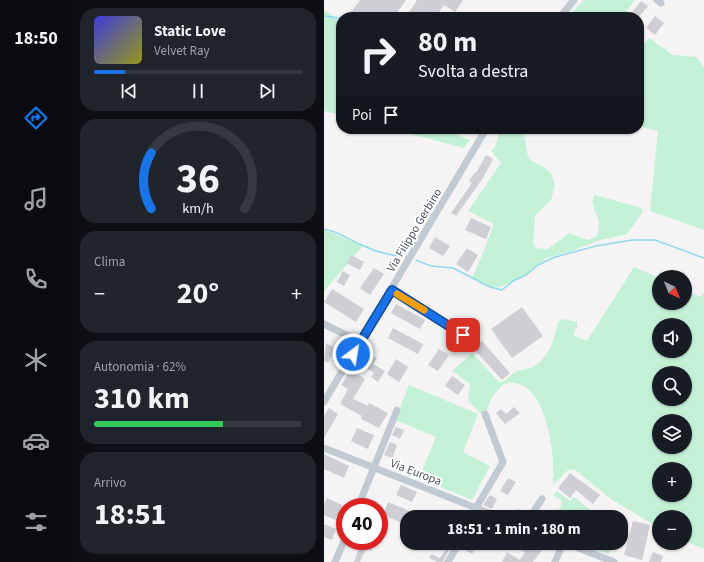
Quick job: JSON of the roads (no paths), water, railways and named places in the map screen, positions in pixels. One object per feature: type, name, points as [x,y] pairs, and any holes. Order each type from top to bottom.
[{"type":"street","points":[[564,12],[574,0]]},
{"type":"street","name":"Via Filippo Gerbino","points":[[324,402],[392,290],[483,134]]},
{"type":"street","points":[[392,290],[463,335]]},
{"type":"street","points":[[324,324],[360,342]]},
{"type":"street","points":[[362,498],[397,410]]},
{"type":"street","points":[[477,508],[503,462],[485,414]]},
{"type":"street","name":"Via Europa","points":[[324,448],[482,510]]},
{"type":"street","points":[[535,510],[542,499]]},
{"type":"street","points":[[335,562],[340,550]]},
{"type":"street","points":[[448,562],[455,550]]},
{"type":"street","points":[[555,562],[561,550]]},
{"type":"street","points":[[582,550],[614,562]]},
{"type":"waterway","points":[[324,16],[336,18]]},
{"type":"waterway","points":[[324,229],[378,252],[408,257]]},
{"type":"waterway","points":[[416,260],[431,266],[453,268],[490,287],[502,290],[513,281],[526,275],[538,265],[555,257],[596,246],[632,240],[655,240],[704,258]]}]
